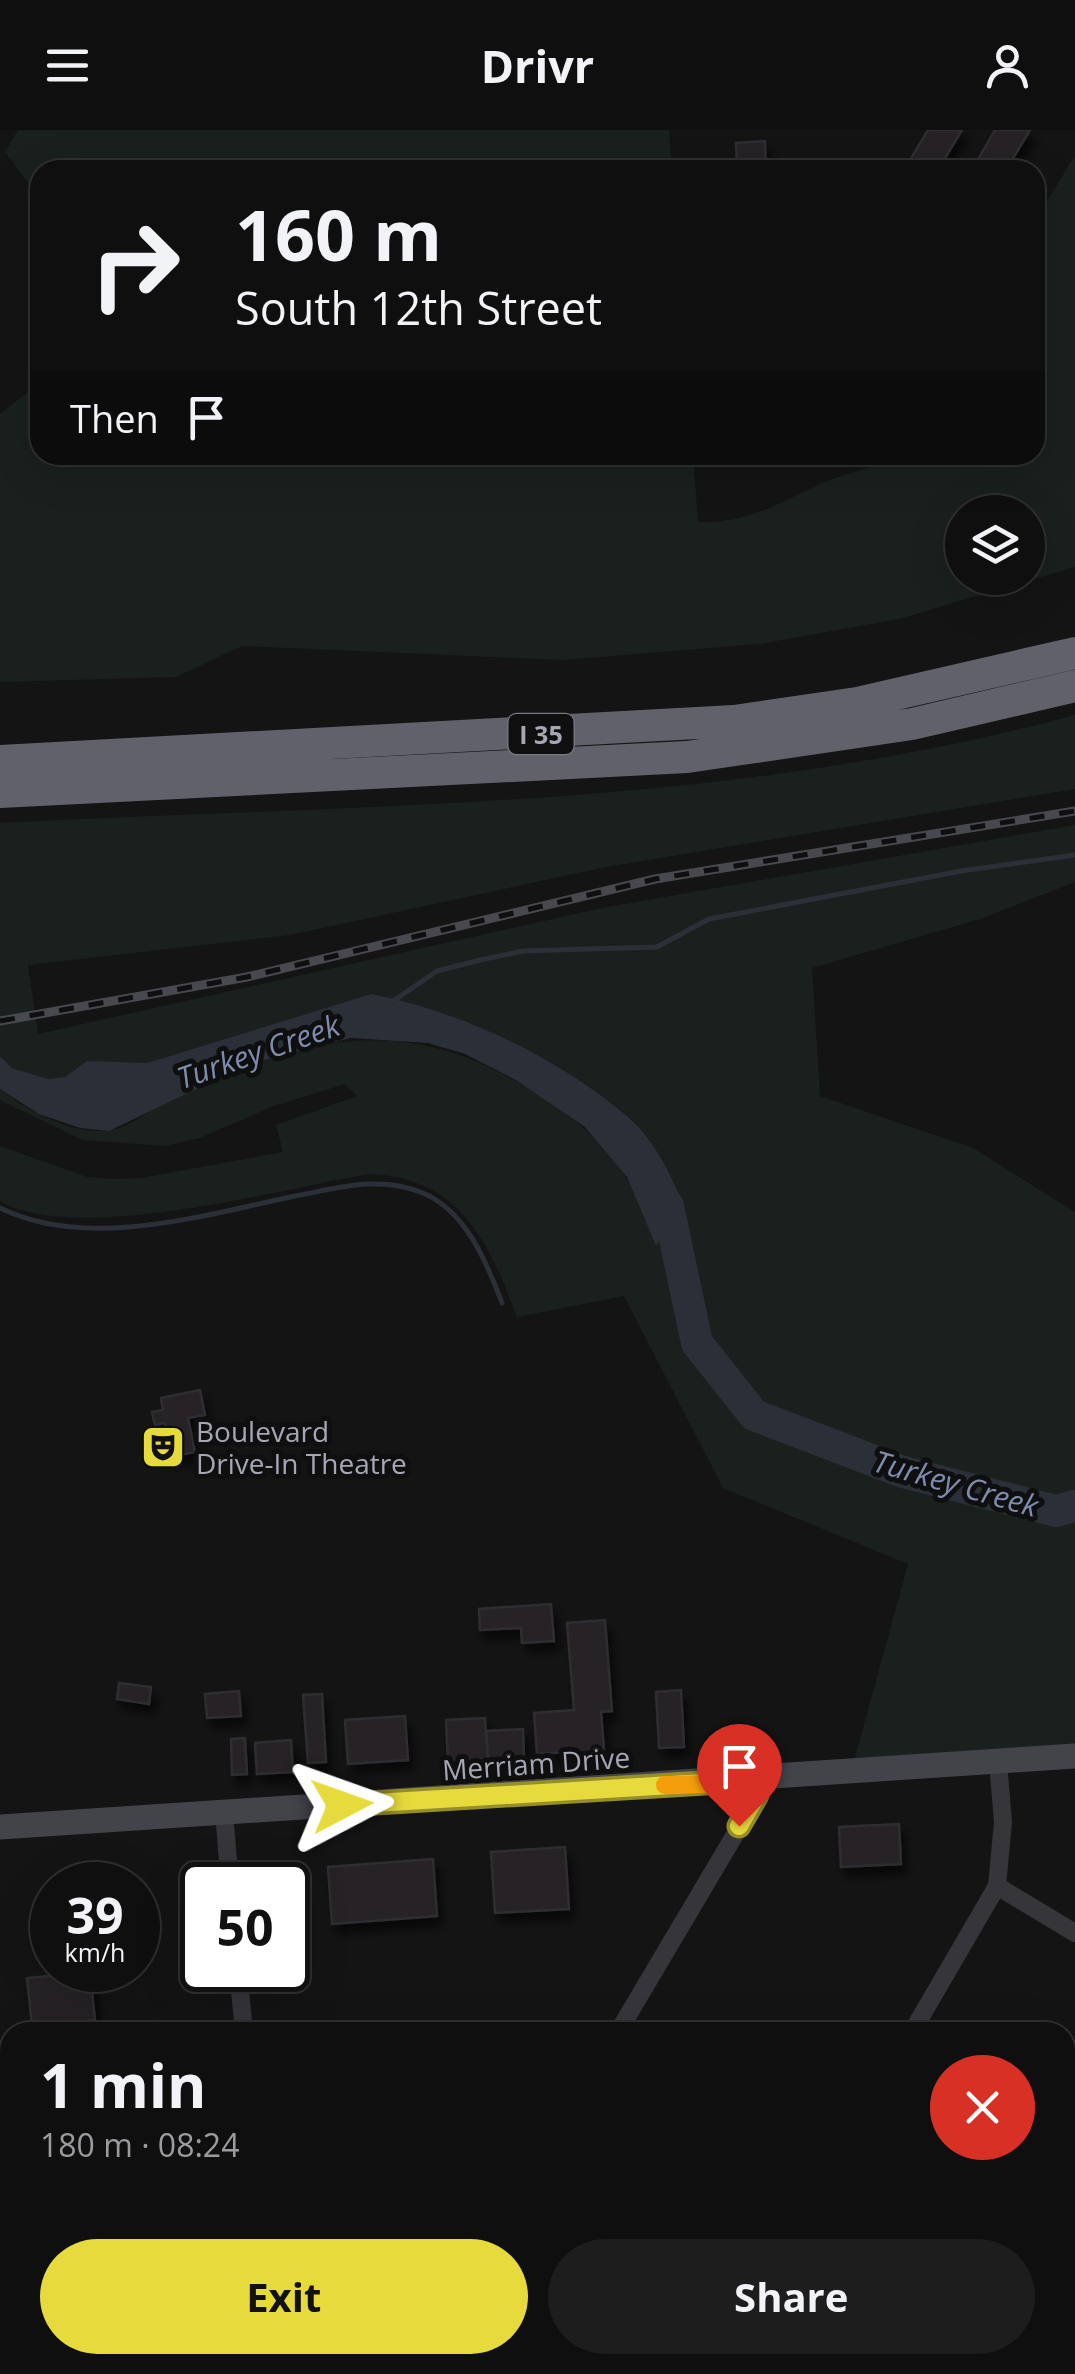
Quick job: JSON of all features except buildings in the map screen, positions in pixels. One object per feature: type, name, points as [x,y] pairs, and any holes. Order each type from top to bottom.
[{"type":"highway","name":"I 35","points":[[0,761],[734,720],[856,703],[1075,654]]},
{"type":"highway","name":"I 35","points":[[0,792],[687,757],[912,724],[1075,686]]},
{"type":"main road","name":"Merriam Drive","points":[[0,1826],[754,1780],[1075,1756]]},
{"type":"street","points":[[918,2022],[997,1886],[1003,1822],[998,1762]]},
{"type":"street","points":[[624,2022],[749,1811],[757,1795],[754,1780]]},
{"type":"street","points":[[224,1812],[228,1862]]},
{"type":"street","points":[[997,1886],[1075,1933]]},
{"type":"street","points":[[240,1992],[243,2022]]},
{"type":"shaded area","points":[[18,130],[669,130],[671,160],[30,160],[30,185],[5,152]]},
{"type":"shaded area","points":[[1075,155],[1075,567],[1045,576],[1045,495],[945,495],[945,595],[980,595],[899,619],[759,644],[562,660],[242,646],[176,677],[0,682],[0,414],[30,390],[30,465],[694,465],[698,522],[757,513],[844,475],[882,465],[1045,465],[1045,204]]},
{"type":"shaded area","points":[[1075,715],[1075,789],[606,867],[290,935],[28,965],[38,1034],[602,908],[1075,825],[1075,882],[980,919],[812,968],[820,1096],[973,1148],[1075,1212],[1075,1746],[854,1761],[908,1564],[723,1488],[624,1296],[517,1317],[481,1239],[466,1218],[426,1187],[369,1174],[233,1201],[127,1216],[34,1213],[0,1201],[0,1146],[87,1177],[141,1178],[283,1152],[276,1125],[357,1096],[345,1084],[271,1107],[200,1138],[165,1146],[82,1140],[0,1100],[0,1089],[52,1120],[82,1129],[111,1130],[236,1068],[288,1052],[364,1040],[435,1048],[470,1059],[554,1106],[588,1132],[617,1163],[656,1245],[683,1204],[644,1133],[626,1114],[569,1073],[472,1025],[371,994],[147,1063],[87,1062],[65,1077],[48,1079],[12,1068],[0,1056],[0,823],[406,806],[676,786],[810,769],[943,746]]},
{"type":"water","points":[[371,994],[438,1012],[505,1039],[568,1073],[625,1114],[652,1144],[683,1204],[656,1246],[627,1177],[585,1127],[514,1079],[465,1054],[428,1043],[351,1038],[248,1064],[109,1131],[80,1128],[39,1114],[0,1089],[0,1056],[12,1068],[48,1079],[65,1077],[87,1061],[147,1063]]},
{"type":"waterway","points":[[389,1004],[437,971],[480,960],[523,951],[657,947],[709,919],[961,871],[1075,855]]},
{"type":"waterway","points":[[0,1208],[34,1221],[108,1228],[185,1219],[343,1187],[375,1184],[407,1188],[438,1201],[463,1225],[482,1255],[502,1303]]},
{"type":"waterway","name":"Turkey Creek","points":[[653,1184],[668,1206],[697,1343],[754,1415],[903,1472],[1056,1511],[1075,1506]]},
{"type":"railway","points":[[0,1021],[247,977],[655,879],[1075,811]]},
{"type":"slow traffic","points":[[665,1785],[754,1780],[755,1783]]},
{"type":"place","name":"Boulevard Drive-In Theatre","points":[[163,1447]]},
{"type":"route","points":[[342,1805],[754,1780],[757,1795],[739,1826]]}]
